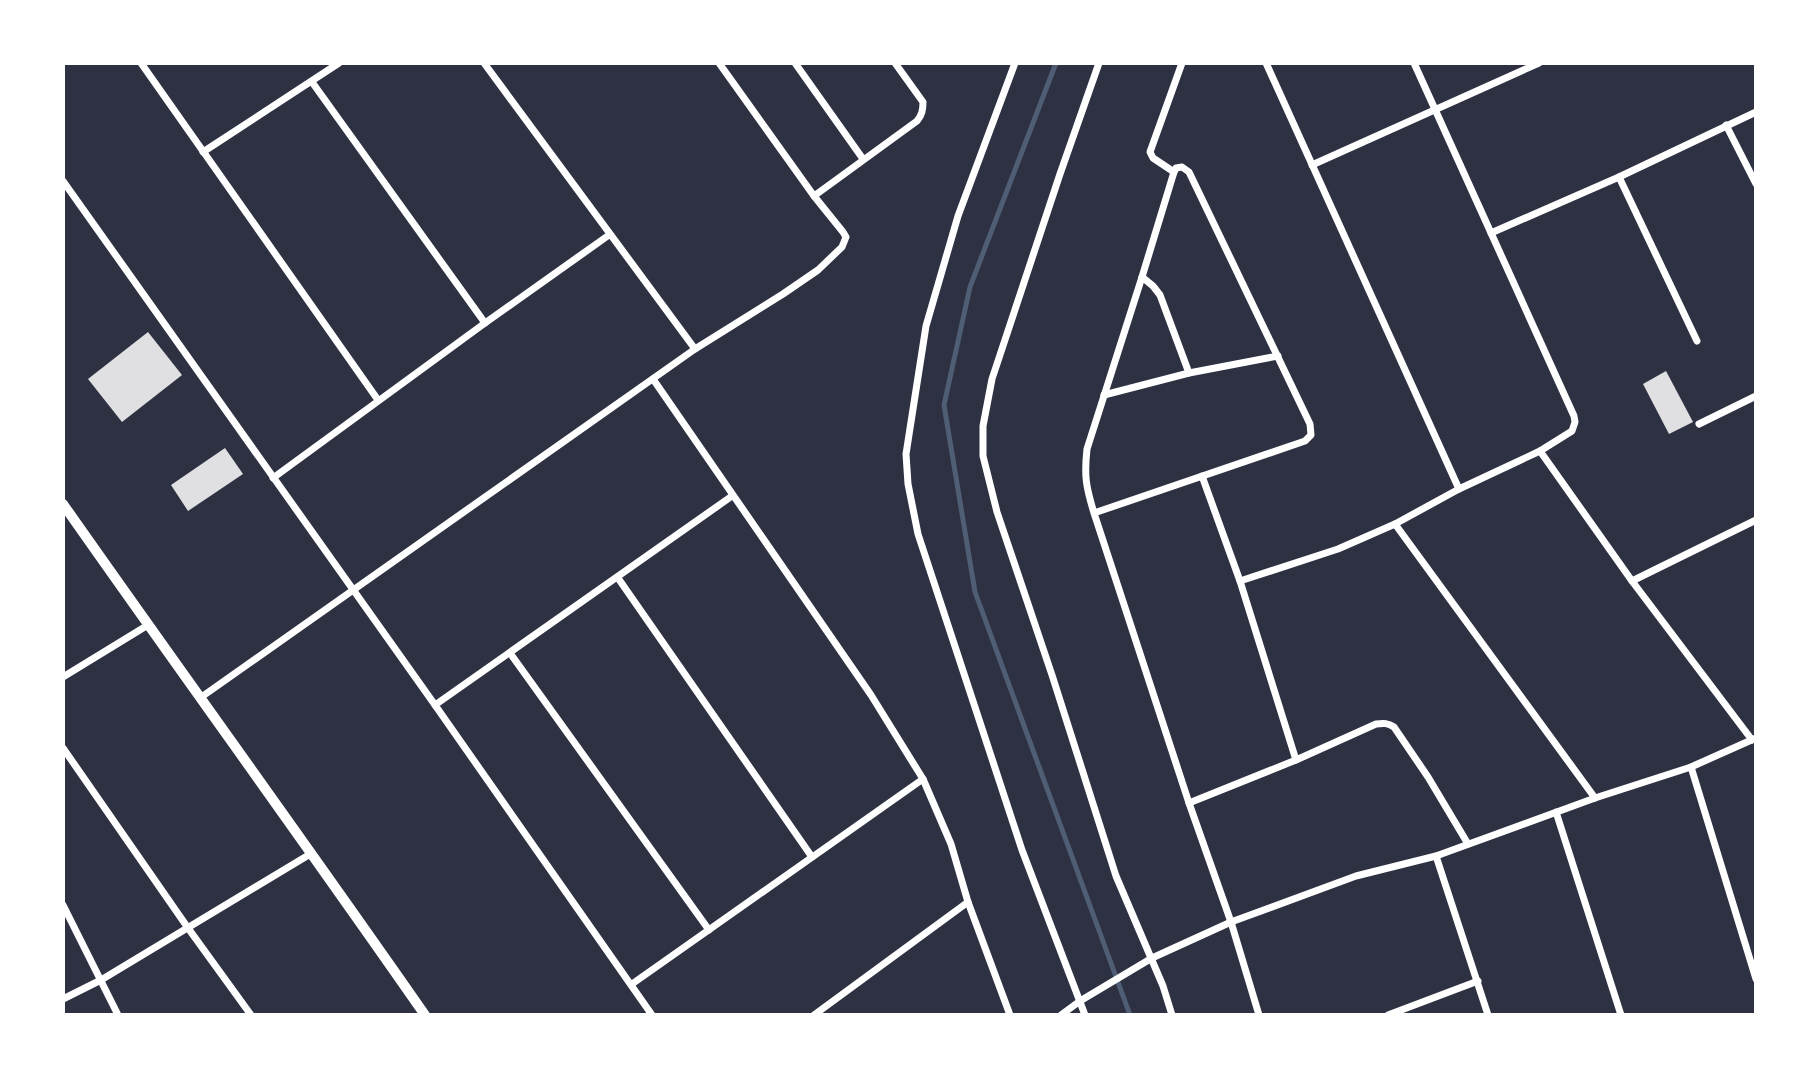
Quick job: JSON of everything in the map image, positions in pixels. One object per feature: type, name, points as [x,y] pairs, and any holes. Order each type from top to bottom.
[{"type":"main road","points":[[63,504],[425,1015]]},
{"type":"street","points":[[141,63],[378,400]]},
{"type":"street","points":[[203,152],[339,63]]},
{"type":"street","points":[[484,63],[695,349]]},
{"type":"street","points":[[200,698],[695,349],[783,295],[818,270],[842,247],[846,237],[843,232],[719,63]]},
{"type":"street","points":[[795,63],[863,159]]},
{"type":"street","points":[[814,196],[917,121],[923,110],[923,102],[895,63]]},
{"type":"street","points":[[1015,63],[958,216],[926,326],[906,454],[908,484],[918,534],[1022,850],[1085,1015]]},
{"type":"street","points":[[1099,63],[992,379],[983,426],[983,456],[997,512],[1115,876],[1152,958],[1172,1015]]},
{"type":"street","points":[[1174,172],[1153,158],[1150,152],[1182,63]]},
{"type":"street","points":[[1266,63],[1460,489]]},
{"type":"street","points":[[1240,580],[1338,549],[1395,524],[1540,451],[1572,431],[1574,416],[1414,63]]},
{"type":"street","points":[[1312,165],[1539,63]]},
{"type":"street","points":[[312,82],[485,323]]},
{"type":"street","points":[[1491,233],[1619,177],[1756,111]]},
{"type":"street","points":[[1726,125],[1756,184]]},
{"type":"street","points":[[1094,513],[1305,441],[1312,430],[1189,172],[1184,168],[1178,167],[1174,172],[1087,449],[1084,471],[1094,513],[1231,922],[1259,1015]]},
{"type":"street","points":[[1619,177],[1697,341]]},
{"type":"street","points":[[63,181],[652,1015]]},
{"type":"street","points":[[273,478],[609,235]]},
{"type":"street","points":[[1142,277],[1160,295],[1189,373]]},
{"type":"street","points":[[1104,395],[1189,373],[1278,356]]},
{"type":"street","points":[[653,380],[872,695],[923,779],[951,844],[968,902],[1010,1015]]},
{"type":"street","points":[[1699,425],[1756,396]]},
{"type":"street","points":[[1061,1015],[1152,958],[1231,922],[1356,876],[1436,856],[1595,798],[1691,768],[1754,739],[1632,581],[1540,451]]},
{"type":"street","points":[[1202,476],[1240,580],[1296,760]]},
{"type":"street","points":[[435,705],[732,496]]},
{"type":"street","points":[[1632,581],[1756,520]]},
{"type":"street","points":[[1395,524],[1595,798]]},
{"type":"street","points":[[618,578],[812,858]]},
{"type":"street","points":[[63,677],[148,625]]},
{"type":"street","points":[[510,653],[709,930]]},
{"type":"street","points":[[1189,803],[1376,724],[1389,724],[1394,727],[1428,777],[1468,844]]},
{"type":"street","points":[[63,748],[251,1015]]},
{"type":"street","points":[[1691,768],[1756,979]]},
{"type":"street","points":[[632,984],[923,779]]},
{"type":"street","points":[[1556,812],[1621,1015]]},
{"type":"street","points":[[63,999],[101,980],[312,853]]},
{"type":"street","points":[[1436,856],[1488,1015]]},
{"type":"street","points":[[814,1015],[968,902]]},
{"type":"street","points":[[63,905],[118,1015]]},
{"type":"street","points":[[1388,1015],[1478,981]]},
{"type":"building","points":[[148,332],[182,375],[122,422],[88,379]]},
{"type":"building","points":[[1666,371],[1693,422],[1669,434],[1643,384]]},
{"type":"building","points":[[225,448],[243,474],[188,511],[171,485]]},
{"type":"waterway","points":[[1056,63],[970,287],[944,405],[975,592],[1130,1015]]}]
